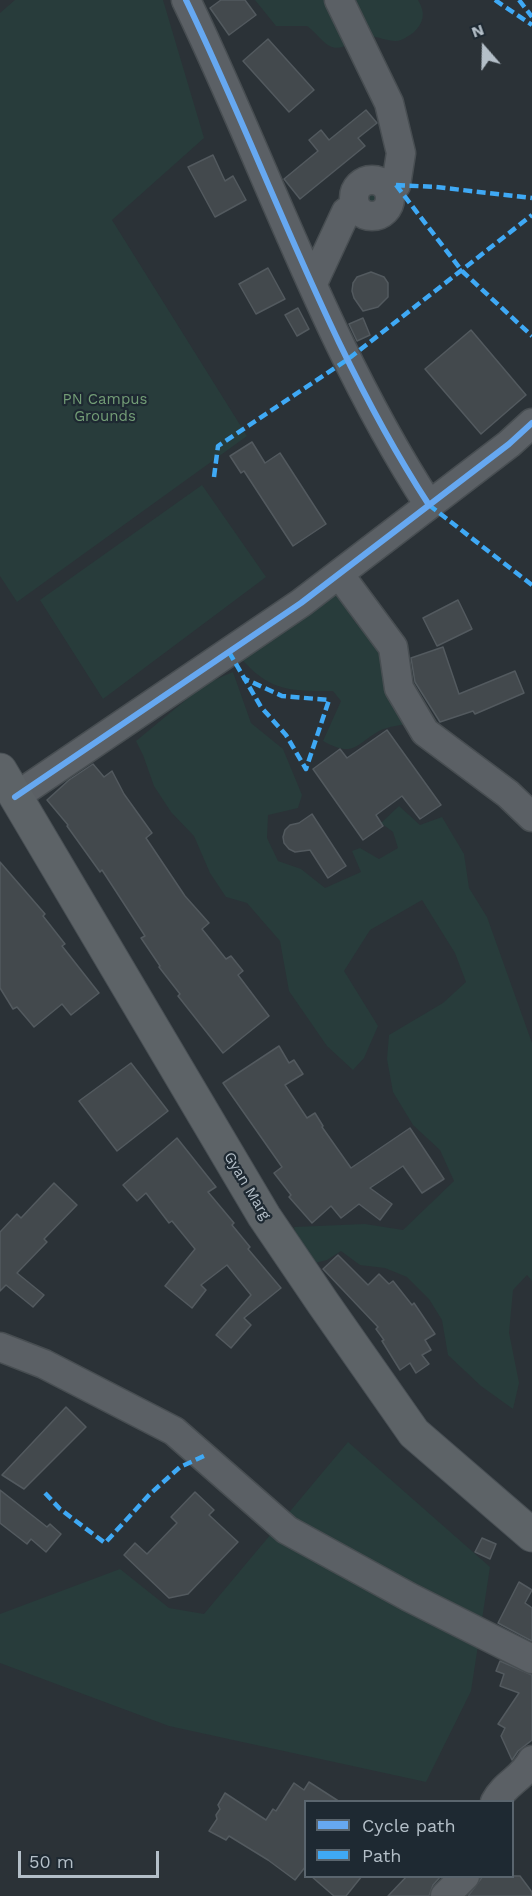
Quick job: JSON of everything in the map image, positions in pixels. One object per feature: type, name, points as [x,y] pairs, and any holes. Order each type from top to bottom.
[{"type":"main road","name":"Gyan Marg","points":[[5,786],[264,1216],[414,1433],[532,1535]]},
{"type":"street","points":[[186,0],[347,360],[429,505]]},
{"type":"street","points":[[313,284],[346,212],[355,206],[366,215],[379,215],[388,207],[390,201],[388,189],[396,185],[401,153],[389,103],[339,0]]},
{"type":"street","points":[[5,786],[301,603],[509,444],[532,423]]},
{"type":"street","points":[[339,574],[393,647],[399,688],[425,732],[508,794],[532,817]]},
{"type":"street","points":[[0,1347],[44,1364],[174,1431],[287,1530],[409,1597],[532,1659]]},
{"type":"street","points":[[496,1800],[500,1792],[526,1772],[532,1760]]},
{"type":"street","points":[[445,1896],[463,1878]]},
{"type":"green space","name":"PN Campus Grounds","points":[[15,0],[163,0],[204,138],[112,220],[247,436],[17,602],[0,576],[0,13]]},
{"type":"green space","points":[[255,0],[418,0],[423,18],[413,33],[400,40],[392,41],[367,36],[336,48],[325,43],[307,26],[276,26]]},
{"type":"green space","points":[[373,184],[378,186],[386,200],[377,211],[367,211],[359,193],[362,188]]},
{"type":"green space","points":[[202,485],[266,577],[103,699],[40,600]]},
{"type":"green space","points":[[334,587],[355,622],[376,645],[392,692],[413,723],[383,729],[354,748],[348,749],[341,749],[323,741],[341,701],[333,691],[304,691],[281,687],[260,677],[239,656]]},
{"type":"green space","points":[[233,672],[251,723],[283,749],[302,795],[298,808],[268,815],[267,838],[278,861],[301,869],[325,888],[361,872],[352,851],[360,848],[379,859],[398,848],[393,832],[381,823],[399,806],[420,825],[442,817],[464,854],[469,888],[487,917],[532,1043],[532,1281],[527,1275],[513,1290],[509,1333],[519,1383],[513,1409],[481,1386],[448,1355],[442,1320],[429,1299],[407,1277],[385,1268],[360,1265],[341,1251],[327,1260],[315,1263],[299,1247],[294,1227],[365,1224],[403,1230],[454,1181],[440,1150],[413,1125],[393,1092],[387,1059],[389,1035],[443,1003],[466,982],[455,953],[422,900],[370,930],[344,971],[378,1026],[364,1058],[353,1070],[327,1046],[289,991],[280,941],[247,903],[226,897],[210,873],[194,836],[171,812],[154,786],[136,741],[205,684]]},
{"type":"green space","points":[[348,1442],[490,1567],[471,1691],[426,1782],[169,1726],[0,1663],[0,1614],[120,1569],[169,1608],[204,1614]]},
{"type":"building","points":[[221,0],[245,0],[256,15],[229,35],[210,8]]},
{"type":"building","points":[[268,39],[314,90],[289,112],[243,61]]},
{"type":"building","points":[[366,110],[377,123],[358,138],[365,146],[300,199],[284,179],[318,151],[309,140],[321,130],[329,140]]},
{"type":"building","points":[[213,155],[225,181],[233,176],[246,200],[215,217],[188,167]]},
{"type":"building","points":[[268,268],[285,299],[256,314],[239,284]]},
{"type":"building","points":[[371,272],[384,277],[388,283],[388,297],[378,307],[363,311],[354,298],[353,283],[357,277]]},
{"type":"building","points":[[298,308],[309,329],[297,336],[285,315]]},
{"type":"building","points":[[363,318],[370,335],[357,341],[349,324]]},
{"type":"building","points":[[471,330],[526,395],[481,434],[425,369]]},
{"type":"building","points":[[252,442],[265,463],[280,453],[326,524],[293,546],[244,471],[241,473],[230,456]]},
{"type":"building","points":[[458,600],[472,629],[437,646],[423,618]]},
{"type":"building","points":[[443,647],[459,694],[515,671],[524,693],[475,714],[473,711],[440,722],[415,682],[411,658]]},
{"type":"building","points":[[387,730],[441,805],[420,819],[402,796],[376,815],[383,826],[363,840],[313,769],[340,749],[347,758]]},
{"type":"building","points":[[93,764],[104,777],[112,771],[124,794],[152,833],[146,838],[185,896],[209,923],[202,929],[226,959],[231,956],[243,971],[238,975],[269,1016],[223,1053],[178,996],[180,994],[159,967],[141,938],[145,936],[102,870],[100,872],[68,825],[47,800],[69,780]]},
{"type":"building","points":[[312,814],[346,866],[328,878],[310,850],[295,852],[284,843],[285,830]]},
{"type":"building","points":[[0,862],[45,914],[43,916],[65,944],[62,946],[99,993],[71,1015],[62,1004],[34,1027],[17,1007],[13,1009],[0,988]]},
{"type":"building","points":[[279,1046],[289,1063],[294,1060],[303,1074],[285,1085],[307,1118],[315,1113],[322,1127],[351,1168],[410,1128],[444,1179],[422,1193],[403,1166],[370,1188],[392,1204],[380,1220],[359,1204],[341,1218],[331,1206],[312,1223],[289,1197],[291,1195],[274,1173],[282,1167],[223,1083]]},
{"type":"building","points":[[131,1063],[168,1111],[117,1151],[79,1101]]},
{"type":"building","points":[[177,1138],[216,1187],[208,1192],[234,1223],[232,1225],[250,1247],[248,1249],[281,1288],[244,1318],[251,1325],[231,1348],[216,1335],[251,1295],[227,1265],[201,1285],[206,1290],[192,1308],[165,1286],[195,1249],[172,1221],[169,1223],[146,1193],[137,1201],[123,1185]]},
{"type":"building","points":[[54,1183],[77,1205],[44,1239],[47,1242],[17,1273],[44,1295],[33,1307],[6,1285],[0,1291],[0,1232],[17,1214],[21,1218]]},
{"type":"building","points":[[338,1255],[368,1285],[379,1274],[389,1284],[393,1281],[412,1305],[414,1303],[435,1334],[425,1340],[431,1350],[422,1355],[429,1364],[416,1373],[410,1363],[400,1370],[382,1341],[384,1340],[376,1329],[378,1327],[323,1269]]},
{"type":"building","points":[[66,1407],[86,1427],[24,1489],[2,1475]]},
{"type":"building","points":[[0,1490],[47,1527],[50,1524],[61,1534],[46,1552],[31,1539],[27,1544],[0,1523]]},
{"type":"building","points":[[195,1492],[214,1510],[209,1515],[238,1542],[188,1594],[169,1598],[124,1555],[135,1543],[147,1554],[177,1523],[171,1517]]},
{"type":"building","points":[[482,1538],[496,1544],[490,1559],[475,1552]]},
{"type":"building","points":[[519,1582],[532,1590],[525,1603],[532,1608],[532,1641],[498,1623]]},
{"type":"building","points":[[500,1661],[532,1675],[532,1740],[518,1751],[512,1760],[501,1736],[505,1728],[498,1724],[519,1693],[500,1686],[504,1674],[496,1671]]},
{"type":"building","points":[[309,1782],[337,1800],[304,1800],[304,1869],[295,1880],[229,1836],[226,1840],[209,1831],[217,1819],[216,1815],[220,1809],[218,1805],[225,1793],[266,1820],[273,1809],[276,1811],[294,1783],[304,1790]]},
{"type":"building","points":[[520,1876],[532,1892],[532,1896],[468,1896],[482,1878]]},
{"type":"building","points":[[313,1878],[360,1878],[346,1896],[334,1896]]},
{"type":"building","points":[[405,1878],[439,1878],[433,1885],[429,1896],[388,1896]]},
{"type":"marked path","points":[[495,0],[532,25]]},
{"type":"marked path","points":[[519,0],[532,17]]},
{"type":"marked path","points":[[396,185],[462,271],[532,336]]},
{"type":"marked path","points":[[396,185],[436,187],[532,198]]},
{"type":"marked path","points":[[214,477],[218,446],[347,360],[532,215]]},
{"type":"marked path","points":[[429,505],[532,585]]},
{"type":"marked path","points":[[229,652],[261,707],[286,735],[306,769],[329,700],[282,696],[243,678]]},
{"type":"marked path","points":[[45,1493],[60,1509],[105,1543],[150,1494],[180,1467],[204,1456]]},
{"type":"cycle path","points":[[186,0],[329,321],[359,383],[429,505]]},
{"type":"cycle path","points":[[15,797],[301,603],[509,444],[532,423]]}]
